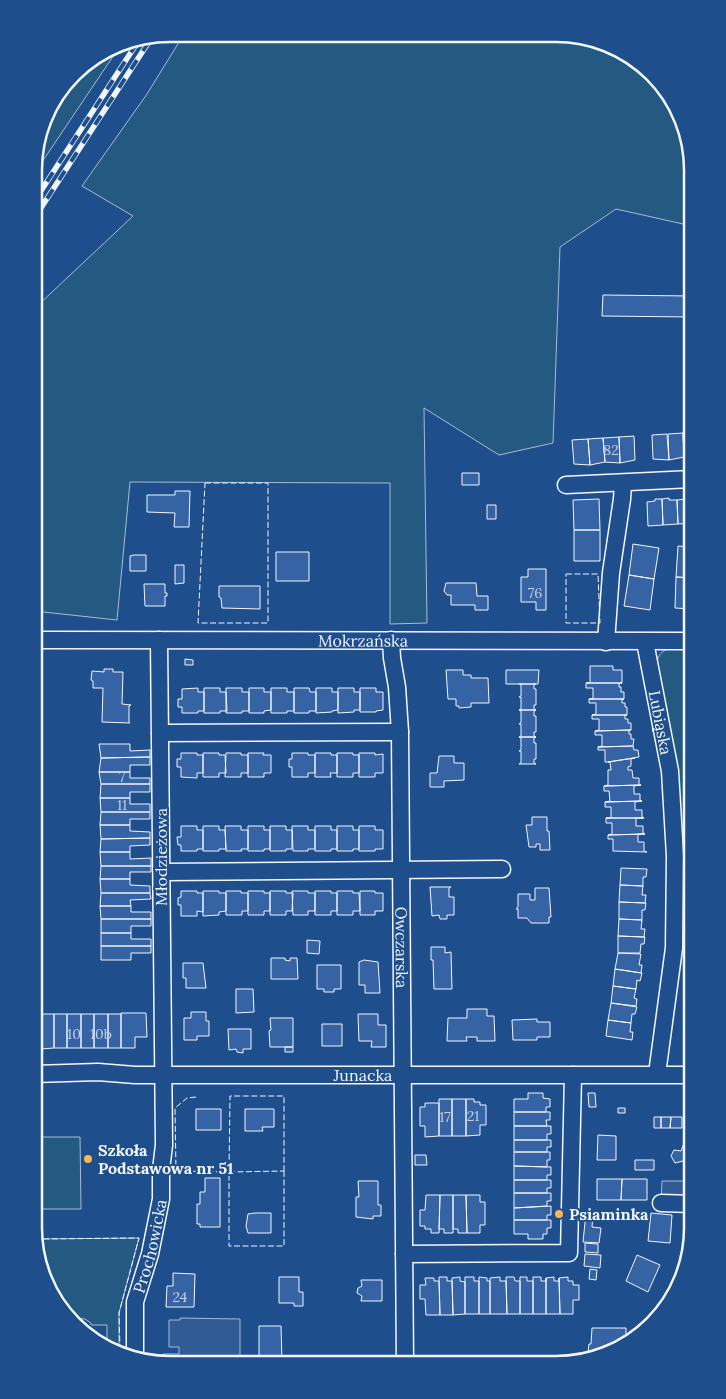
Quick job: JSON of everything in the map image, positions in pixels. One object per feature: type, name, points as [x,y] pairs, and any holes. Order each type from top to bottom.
[{"type":"street","points":[[566,485],[684,479]]},
{"type":"street","points":[[606,642],[611,573],[623,483]]},
{"type":"street","name":"Mokrzańska","points":[[42,640],[684,641]]},
{"type":"street","name":"Młodzieżowa","points":[[159,640],[163,1075]]},
{"type":"street","name":"Owczarska","points":[[391,640],[400,732],[405,1356]]},
{"type":"street","name":"Lubiąska","points":[[646,642],[670,771],[675,856],[674,948],[658,1074]]},
{"type":"street","points":[[160,733],[400,732]]},
{"type":"street","points":[[162,872],[502,869]]},
{"type":"street","name":"Junacka","points":[[42,1074],[98,1072],[135,1075],[683,1075]]},
{"type":"street","name":"Prochowicka","points":[[135,1351],[135,1302],[148,1261],[161,1199],[160,1170],[164,1145],[163,1075]]},
{"type":"street","points":[[404,1254],[569,1253],[573,1075]]},
{"type":"street","points":[[661,1202],[683,1203]]},
{"type":"shaded area","points":[[555,42],[597,49],[627,64],[652,86],[670,114],[677,129],[682,154],[684,171],[684,224],[616,209],[560,247],[553,443],[499,455],[424,408],[427,623],[390,624],[390,483],[130,482],[117,620],[42,612],[42,301],[133,216],[82,186],[147,94],[178,43]]},
{"type":"shaded area","points":[[113,57],[43,161],[49,129],[64,99],[86,74]]},
{"type":"shaded area","points":[[675,648],[684,648],[683,903],[682,876],[657,664],[661,653]]},
{"type":"shaded area","points":[[42,1137],[80,1137],[81,1209],[42,1209]]},
{"type":"shaded area","points":[[662,1181],[683,1181],[683,1204],[661,1203]]},
{"type":"shaded area","points":[[139,1238],[119,1313],[119,1345],[107,1339],[107,1325],[91,1325],[85,1319],[80,1319],[64,1300],[49,1270],[43,1239]]},
{"type":"shaded area","points":[[180,1318],[240,1319],[240,1356],[163,1356],[179,1354],[179,1347],[169,1347],[169,1320],[180,1320]]},
{"type":"building","points":[[603,295],[684,296],[684,317],[602,316]]},
{"type":"building","points":[[683,433],[684,457],[669,460],[668,434]]},
{"type":"building","points":[[667,434],[669,460],[653,459],[652,435]]},
{"type":"building","points":[[634,436],[635,460],[620,463],[619,437]]},
{"type":"building","points":[[619,437],[620,463],[605,462],[603,438]]},
{"type":"building","points":[[603,438],[605,462],[590,465],[588,439]]},
{"type":"building","points":[[588,439],[590,465],[574,464],[572,440]]},
{"type":"building","points":[[462,473],[479,473],[479,485],[462,485]]},
{"type":"building","points":[[175,491],[190,491],[189,527],[174,527],[175,513],[147,512],[147,495],[175,495]]},
{"type":"building","points":[[669,498],[669,500],[677,500],[678,524],[663,525],[662,499]]},
{"type":"building","points":[[599,499],[600,530],[574,530],[573,500]]},
{"type":"building","points":[[655,499],[662,499],[663,525],[648,526],[647,502],[655,501]]},
{"type":"building","points":[[684,499],[684,524],[678,524],[677,500]]},
{"type":"building","points":[[487,505],[496,505],[496,519],[487,519]]},
{"type":"building","points":[[574,530],[600,530],[600,561],[574,561]]},
{"type":"building","points":[[633,544],[659,548],[654,579],[629,575]]},
{"type":"building","points":[[678,546],[684,546],[684,577],[676,577]]},
{"type":"building","points":[[276,552],[309,552],[309,581],[276,581]]},
{"type":"building","points":[[146,555],[146,571],[130,571],[130,556]]},
{"type":"building","points":[[175,565],[184,565],[184,583],[175,584]]},
{"type":"building","points":[[528,569],[546,569],[546,610],[536,610],[536,602],[521,602],[521,577],[528,577]]},
{"type":"building","points":[[629,575],[654,579],[650,610],[624,606]]},
{"type":"building","points":[[676,577],[684,577],[684,609],[675,608]]},
{"type":"building","points":[[446,583],[476,583],[477,596],[488,596],[488,610],[475,610],[475,605],[451,605],[451,595],[447,595],[444,591]]},
{"type":"building","points":[[144,584],[165,584],[167,596],[165,596],[165,606],[145,606]]},
{"type":"building","points":[[219,586],[260,586],[260,609],[222,608]]},
{"type":"building","points":[[185,659],[193,660],[193,665],[185,665]]},
{"type":"building","points":[[590,666],[613,666],[613,670],[622,670],[622,683],[590,683]]},
{"type":"building","points":[[104,669],[113,669],[113,672],[123,672],[122,704],[131,705],[129,706],[130,723],[102,722],[103,688],[93,688],[93,681],[91,680],[92,671],[104,672]]},
{"type":"building","points":[[446,670],[463,670],[463,675],[471,675],[471,678],[488,678],[489,703],[471,703],[471,707],[459,708],[459,706],[456,706],[456,699],[448,699]]},
{"type":"building","points":[[506,670],[539,670],[538,684],[506,684]]},
{"type":"building","points":[[586,683],[622,683],[619,684],[619,687],[621,687],[621,692],[624,692],[624,699],[593,699],[593,688],[586,688]]},
{"type":"building","points":[[521,684],[534,684],[534,689],[536,689],[536,705],[534,705],[534,709],[536,710],[519,710],[521,709],[521,697],[519,697],[521,696]]},
{"type":"building","points":[[198,688],[198,692],[204,692],[204,711],[182,713],[182,707],[178,707],[178,699],[182,699],[182,689]]},
{"type":"building","points":[[204,688],[220,688],[220,692],[226,692],[227,711],[204,713]]},
{"type":"building","points":[[226,688],[242,688],[242,692],[249,692],[249,711],[226,713]]},
{"type":"building","points":[[249,688],[264,688],[264,692],[271,692],[271,710],[264,711],[264,713],[249,713]]},
{"type":"building","points":[[271,688],[287,688],[287,692],[294,692],[294,711],[271,713]]},
{"type":"building","points":[[294,688],[309,688],[310,692],[316,692],[316,711],[294,713]]},
{"type":"building","points":[[316,688],[332,688],[332,692],[338,692],[338,710],[316,713]]},
{"type":"building","points":[[338,688],[354,688],[354,692],[360,692],[360,710],[338,713]]},
{"type":"building","points":[[360,688],[376,688],[376,692],[383,692],[383,710],[360,712]]},
{"type":"building","points":[[589,699],[624,699],[622,703],[625,703],[625,707],[627,707],[627,715],[592,715],[596,714],[596,703],[589,703]]},
{"type":"building","points":[[519,710],[536,710],[534,711],[534,716],[536,716],[536,732],[534,732],[534,736],[536,737],[519,737],[521,736],[521,724],[519,724],[521,723],[521,711]]},
{"type":"building","points":[[592,715],[625,715],[628,723],[631,723],[631,730],[595,731],[599,730],[599,719],[592,719]]},
{"type":"building","points":[[631,730],[629,734],[631,734],[631,739],[634,739],[633,746],[598,747],[602,746],[602,735],[595,735],[595,731]]},
{"type":"building","points":[[519,737],[536,737],[534,738],[534,743],[536,743],[536,759],[534,759],[534,763],[536,764],[519,764],[521,763],[521,751],[519,751],[521,750],[521,738]]},
{"type":"building","points":[[99,744],[130,744],[130,751],[150,750],[150,757],[101,758]]},
{"type":"building","points":[[633,746],[634,750],[638,750],[639,757],[608,762],[605,762],[605,750],[598,750],[598,747]]},
{"type":"building","points":[[181,753],[203,755],[203,773],[197,773],[197,778],[181,777],[181,767],[177,767],[177,759],[181,759]]},
{"type":"building","points":[[203,753],[225,755],[226,773],[219,773],[219,777],[203,777]]},
{"type":"building","points":[[226,753],[248,755],[248,773],[241,773],[241,777],[225,777]]},
{"type":"building","points":[[248,753],[271,755],[271,773],[264,773],[264,777],[248,777]]},
{"type":"building","points":[[292,753],[315,755],[315,773],[308,773],[308,777],[292,777],[292,767],[289,767],[289,759],[292,759]]},
{"type":"building","points":[[315,753],[337,755],[337,773],[330,773],[331,777],[315,777]]},
{"type":"building","points":[[337,753],[359,755],[359,773],[353,773],[353,777],[337,777]]},
{"type":"building","points":[[359,753],[383,754],[383,773],[375,773],[375,777],[359,777]]},
{"type":"building","points":[[439,756],[454,756],[454,763],[464,763],[464,780],[444,781],[444,787],[430,787],[430,773],[437,773]]},
{"type":"building","points":[[150,757],[150,765],[130,765],[130,772],[99,772],[101,758]]},
{"type":"building","points":[[635,758],[631,759],[631,766],[628,767],[628,770],[632,770],[633,778],[639,778],[639,785],[641,785],[604,786],[608,785],[608,770],[611,770],[610,762],[608,762]]},
{"type":"building","points":[[99,772],[130,772],[130,778],[150,778],[150,784],[101,784]]},
{"type":"building","points":[[101,784],[150,784],[150,792],[130,792],[130,798],[100,798]]},
{"type":"building","points":[[641,785],[634,786],[634,794],[640,794],[640,801],[642,801],[605,802],[610,801],[609,791],[604,791],[604,786]]},
{"type":"building","points":[[100,798],[130,798],[130,804],[150,804],[150,812],[101,812]]},
{"type":"building","points":[[642,801],[635,802],[635,810],[642,810],[642,817],[644,818],[611,818],[611,807],[605,807],[605,802]]},
{"type":"building","points":[[101,812],[150,812],[150,819],[130,819],[130,825],[100,825]]},
{"type":"building","points":[[532,817],[547,817],[550,850],[540,850],[540,844],[536,844],[536,847],[529,847],[526,825],[532,825]]},
{"type":"building","points":[[606,818],[636,818],[636,826],[643,826],[643,833],[645,834],[608,835],[612,834],[612,823],[606,823]]},
{"type":"building","points":[[100,825],[130,825],[130,831],[150,832],[150,838],[101,839]]},
{"type":"building","points":[[181,826],[197,826],[197,830],[203,830],[203,849],[181,851],[181,845],[178,845],[177,837],[181,837]]},
{"type":"building","points":[[203,826],[219,826],[219,830],[225,830],[226,849],[203,851]]},
{"type":"building","points":[[225,826],[241,826],[241,830],[248,830],[248,849],[226,851]]},
{"type":"building","points":[[248,826],[264,826],[264,830],[270,830],[270,849],[248,851]]},
{"type":"building","points":[[270,826],[286,826],[286,830],[292,830],[292,849],[270,851]]},
{"type":"building","points":[[292,826],[308,826],[308,830],[315,830],[315,849],[293,851]]},
{"type":"building","points":[[315,826],[331,826],[331,830],[337,830],[337,849],[315,851]]},
{"type":"building","points":[[337,826],[353,826],[353,830],[359,830],[359,849],[337,851]]},
{"type":"building","points":[[359,826],[375,826],[375,830],[383,830],[383,849],[359,851]]},
{"type":"building","points":[[638,834],[638,842],[644,842],[644,851],[647,852],[613,851],[613,839],[608,839],[608,835]]},
{"type":"building","points":[[150,838],[150,845],[130,846],[130,852],[100,852],[101,839]]},
{"type":"building","points":[[100,852],[130,852],[130,859],[151,858],[151,866],[101,866]]},
{"type":"building","points":[[101,866],[151,866],[151,872],[130,872],[130,879],[100,879]]},
{"type":"building","points":[[621,868],[647,869],[646,877],[643,877],[643,886],[620,885]]},
{"type":"building","points":[[100,879],[130,879],[130,885],[150,886],[150,893],[101,893]]},
{"type":"building","points":[[620,885],[643,886],[642,895],[646,895],[645,903],[619,902]]},
{"type":"building","points":[[430,887],[451,887],[449,888],[449,897],[454,897],[454,915],[447,915],[447,919],[440,919],[439,915],[432,916]]},
{"type":"building","points":[[535,888],[549,888],[551,917],[549,917],[549,923],[531,923],[527,918],[518,918],[518,909],[516,909],[518,907],[518,894],[530,894],[530,900],[535,900]]},
{"type":"building","points":[[181,891],[203,893],[203,912],[197,911],[197,916],[181,916],[181,905],[178,905],[178,898],[181,897]]},
{"type":"building","points":[[203,891],[226,893],[226,911],[219,912],[219,915],[203,916]]},
{"type":"building","points":[[226,891],[248,893],[248,911],[242,911],[242,915],[226,915]]},
{"type":"building","points":[[248,891],[270,893],[270,911],[264,911],[264,915],[248,915]]},
{"type":"building","points":[[270,891],[293,893],[292,911],[286,911],[286,915],[270,915]]},
{"type":"building","points":[[292,891],[315,893],[315,911],[308,911],[308,915],[293,915]]},
{"type":"building","points":[[315,891],[337,893],[337,911],[331,911],[331,915],[315,915]]},
{"type":"building","points":[[337,891],[359,893],[360,911],[353,911],[353,915],[337,915]]},
{"type":"building","points":[[360,891],[383,893],[383,911],[375,911],[375,915],[360,915]]},
{"type":"building","points":[[101,893],[150,893],[151,899],[130,900],[131,906],[100,906]]},
{"type":"building","points":[[619,902],[646,903],[645,910],[642,910],[642,920],[619,919]]},
{"type":"building","points":[[100,906],[131,906],[131,912],[151,912],[151,919],[101,919]]},
{"type":"building","points":[[101,919],[151,919],[151,926],[131,926],[131,933],[101,933]]},
{"type":"building","points":[[619,919],[642,920],[641,929],[645,929],[644,937],[618,936]]},
{"type":"building","points":[[101,933],[131,933],[131,939],[151,939],[151,946],[101,946]]},
{"type":"building","points":[[618,936],[645,937],[644,944],[641,944],[640,953],[618,953]]},
{"type":"building","points":[[307,940],[320,941],[319,954],[307,953]]},
{"type":"building","points":[[101,946],[151,946],[151,953],[131,953],[131,960],[101,960]]},
{"type":"building","points":[[431,947],[445,947],[445,953],[451,952],[452,989],[434,989]]},
{"type":"building","points":[[618,953],[641,954],[639,965],[642,965],[641,973],[615,969]]},
{"type":"building","points":[[271,958],[285,958],[285,960],[290,961],[290,958],[297,958],[298,979],[271,979]]},
{"type":"building","points":[[364,960],[378,962],[380,993],[365,993],[365,985],[359,985],[359,962]]},
{"type":"building","points":[[183,963],[203,963],[206,988],[186,988],[186,978],[183,978]]},
{"type":"building","points":[[317,965],[341,965],[341,989],[334,989],[334,992],[324,992],[324,989],[317,989]]},
{"type":"building","points":[[615,969],[642,973],[640,981],[637,980],[636,989],[613,986]]},
{"type":"building","points":[[613,986],[636,989],[634,998],[637,999],[636,1006],[611,1003]]},
{"type":"building","points":[[236,989],[253,989],[254,1012],[236,1013]]},
{"type":"building","points":[[611,1003],[637,1007],[635,1014],[632,1014],[631,1023],[608,1020]]},
{"type":"building","points":[[467,1009],[487,1009],[487,1016],[494,1016],[495,1041],[477,1041],[477,1037],[466,1037],[467,1041],[447,1041],[448,1018],[467,1018]]},
{"type":"building","points":[[191,1012],[206,1012],[206,1021],[209,1021],[209,1036],[197,1036],[197,1040],[184,1040],[184,1018],[191,1018]]},
{"type":"building","points":[[121,1013],[146,1013],[147,1037],[135,1037],[135,1048],[121,1048]]},
{"type":"building","points":[[42,1014],[54,1014],[54,1048],[42,1049]]},
{"type":"building","points":[[54,1014],[67,1014],[67,1048],[54,1048]]},
{"type":"building","points":[[67,1014],[81,1014],[81,1048],[67,1048]]},
{"type":"building","points":[[81,1014],[94,1014],[94,1048],[81,1048]]},
{"type":"building","points":[[94,1014],[108,1014],[108,1048],[94,1048]]},
{"type":"building","points":[[108,1014],[121,1014],[121,1048],[108,1048]]},
{"type":"building","points":[[358,1014],[378,1014],[378,1025],[386,1025],[386,1047],[371,1047],[372,1041],[359,1041]]},
{"type":"building","points":[[270,1018],[293,1018],[293,1047],[270,1047]]},
{"type":"building","points":[[537,1019],[537,1022],[550,1022],[550,1037],[537,1037],[537,1040],[513,1040],[512,1020]]},
{"type":"building","points":[[608,1020],[631,1023],[630,1032],[633,1032],[632,1040],[606,1036]]},
{"type":"building","points":[[322,1024],[342,1024],[342,1046],[322,1046]]},
{"type":"building","points":[[228,1029],[251,1029],[251,1049],[243,1049],[243,1053],[237,1052],[236,1049],[229,1050]]},
{"type":"building","points":[[285,1047],[293,1047],[293,1052],[285,1052]]},
{"type":"building","points":[[528,1093],[543,1093],[543,1098],[550,1099],[550,1107],[546,1107],[546,1112],[514,1112],[514,1099],[528,1099]]},
{"type":"building","points":[[588,1093],[595,1093],[596,1107],[589,1107]]},
{"type":"building","points":[[439,1099],[452,1099],[452,1136],[439,1136]]},
{"type":"building","points":[[452,1099],[466,1099],[466,1136],[452,1136]]},
{"type":"building","points":[[466,1099],[474,1099],[474,1102],[480,1102],[480,1105],[486,1105],[486,1125],[480,1125],[480,1135],[466,1136]]},
{"type":"building","points":[[425,1103],[439,1103],[439,1136],[425,1137],[425,1126],[420,1126],[420,1107],[425,1107]]},
{"type":"building","points":[[618,1108],[625,1108],[625,1113],[618,1113]]},
{"type":"building","points":[[196,1109],[221,1109],[221,1130],[196,1130]]},
{"type":"building","points":[[245,1109],[274,1109],[274,1127],[262,1127],[263,1131],[245,1131]]},
{"type":"building","points":[[514,1112],[550,1112],[550,1120],[546,1120],[547,1126],[514,1126]]},
{"type":"building","points":[[654,1117],[661,1117],[661,1128],[654,1128]]},
{"type":"building","points":[[661,1117],[671,1117],[670,1128],[661,1128]]},
{"type":"building","points":[[671,1117],[682,1117],[682,1128],[670,1128]]},
{"type":"building","points":[[514,1126],[551,1126],[551,1134],[547,1134],[547,1140],[514,1140]]},
{"type":"building","points":[[598,1135],[616,1136],[616,1160],[597,1160]]},
{"type":"building","points":[[514,1140],[551,1140],[551,1147],[547,1147],[547,1152],[514,1152]]},
{"type":"building","points":[[683,1145],[683,1161],[675,1163],[671,1156],[674,1150],[681,1151]]},
{"type":"building","points":[[514,1152],[550,1152],[550,1160],[547,1160],[547,1167],[514,1166]]},
{"type":"building","points":[[415,1155],[426,1155],[427,1165],[415,1165]]},
{"type":"building","points":[[635,1160],[654,1160],[654,1170],[635,1170]]},
{"type":"building","points":[[514,1166],[551,1167],[551,1175],[547,1175],[547,1180],[514,1180]]},
{"type":"building","points":[[205,1178],[220,1178],[220,1227],[200,1227],[200,1224],[197,1224],[197,1204],[200,1204],[200,1192],[205,1192]]},
{"type":"building","points":[[597,1179],[622,1179],[621,1200],[597,1200]]},
{"type":"building","points":[[622,1179],[647,1179],[647,1200],[621,1200]]},
{"type":"building","points":[[514,1180],[551,1180],[551,1188],[547,1188],[547,1193],[514,1193]]},
{"type":"building","points":[[358,1181],[378,1181],[378,1205],[381,1205],[381,1216],[373,1216],[373,1219],[356,1217],[356,1197],[359,1197]]},
{"type":"building","points":[[514,1193],[551,1193],[551,1201],[547,1201],[547,1206],[514,1208]]},
{"type":"building","points":[[426,1195],[440,1195],[439,1233],[431,1233],[431,1229],[425,1229],[425,1226],[420,1226],[420,1210],[425,1210]]},
{"type":"building","points":[[440,1195],[453,1195],[453,1233],[444,1233],[444,1229],[439,1229]]},
{"type":"building","points":[[453,1195],[466,1195],[467,1233],[458,1233],[458,1229],[453,1229]]},
{"type":"building","points":[[466,1195],[480,1195],[480,1202],[485,1202],[485,1225],[480,1225],[480,1233],[467,1233]]},
{"type":"building","points":[[551,1206],[551,1215],[547,1215],[547,1220],[514,1220],[514,1208]]},
{"type":"building","points":[[271,1213],[271,1233],[248,1233],[246,1226],[248,1214]]},
{"type":"building","points":[[586,1213],[593,1213],[592,1227],[601,1228],[599,1243],[583,1242]]},
{"type":"building","points":[[651,1213],[672,1215],[670,1243],[648,1241]]},
{"type":"building","points":[[514,1220],[551,1220],[551,1228],[547,1228],[547,1234],[543,1234],[543,1239],[528,1239],[528,1234],[514,1234]]},
{"type":"building","points":[[585,1243],[598,1244],[598,1253],[585,1252]]},
{"type":"building","points":[[585,1254],[601,1255],[600,1268],[584,1266]]},
{"type":"building","points":[[637,1255],[660,1265],[648,1292],[626,1281]]},
{"type":"building","points":[[590,1269],[597,1270],[596,1280],[589,1279]]},
{"type":"building","points":[[173,1273],[195,1274],[194,1307],[166,1307],[167,1286],[173,1286]]},
{"type":"building","points":[[279,1277],[299,1277],[299,1292],[303,1292],[303,1306],[294,1306],[294,1303],[279,1303]]},
{"type":"building","points":[[439,1277],[447,1277],[447,1281],[452,1281],[453,1315],[440,1315]]},
{"type":"building","points":[[460,1277],[460,1281],[465,1282],[465,1314],[453,1315],[452,1278]]},
{"type":"building","points":[[465,1277],[474,1277],[474,1281],[479,1281],[479,1314],[465,1314]]},
{"type":"building","points":[[479,1277],[487,1278],[487,1281],[490,1281],[490,1314],[479,1314]]},
{"type":"building","points":[[500,1277],[500,1281],[506,1281],[507,1314],[490,1314],[490,1278]]},
{"type":"building","points":[[506,1277],[514,1277],[515,1281],[520,1281],[520,1314],[507,1314]]},
{"type":"building","points":[[520,1277],[527,1277],[527,1281],[533,1281],[533,1314],[520,1314]]},
{"type":"building","points":[[533,1277],[541,1277],[541,1281],[546,1281],[546,1314],[533,1314]]},
{"type":"building","points":[[554,1277],[554,1281],[559,1281],[559,1278],[560,1314],[546,1314],[546,1278]]},
{"type":"building","points":[[568,1277],[568,1281],[573,1281],[573,1285],[579,1285],[579,1300],[573,1300],[573,1314],[560,1314],[559,1278]]},
{"type":"building","points":[[425,1278],[434,1278],[434,1281],[439,1281],[440,1315],[426,1315],[425,1299],[420,1299],[420,1285],[426,1285]]},
{"type":"building","points":[[361,1280],[382,1280],[382,1301],[361,1301],[362,1296],[357,1293],[358,1288],[362,1286]]},
{"type":"building","points":[[259,1326],[281,1326],[282,1356],[259,1356]]},
{"type":"building","points":[[592,1328],[626,1328],[626,1336],[597,1350],[588,1352],[589,1344],[591,1344]]},
{"type":"railway","points":[[42,206],[147,45]]},
{"type":"railway","points":[[42,189],[134,48]]},
{"type":"fence","points":[[205,483],[268,483],[268,623],[198,623],[205,483]]},
{"type":"fence","points":[[566,574],[598,574],[600,623],[566,623],[566,574]]},
{"type":"fence","points":[[196,1097],[187,1098],[175,1108],[176,1171],[229,1172],[230,1096],[284,1096],[284,1171]]},
{"type":"fence","points":[[284,1171],[284,1246],[229,1246],[229,1172],[284,1171]]},
{"type":"fence","points":[[43,1239],[139,1238],[119,1313],[120,1346]]},
{"type":"place","name":"Szkoła Podstawowa nr 51","points":[[88,1159]]},
{"type":"place","name":"Psiaminka","points":[[559,1214]]}]
